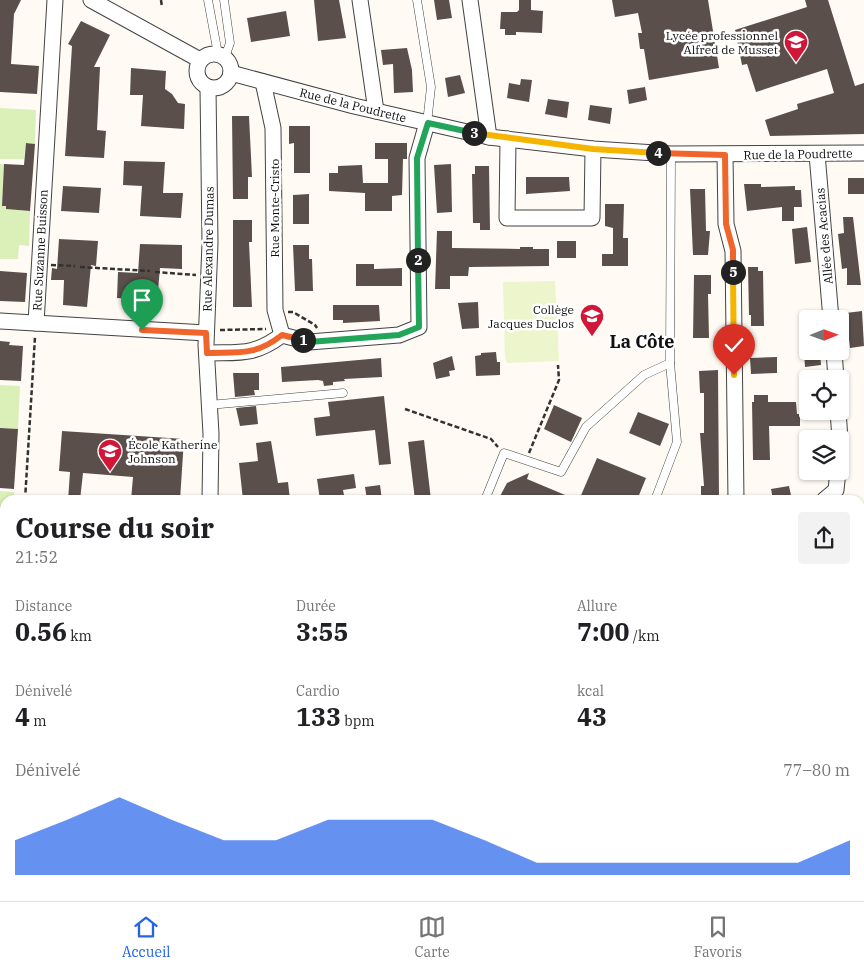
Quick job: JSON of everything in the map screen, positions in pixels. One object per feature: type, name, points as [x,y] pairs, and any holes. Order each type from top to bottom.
[{"type":"street","name":"Rue Suzanne Buisson","points":[[36,323],[55,0]]},
{"type":"street","points":[[360,0],[376,111]]},
{"type":"street","points":[[470,0],[489,137]]},
{"type":"street","points":[[94,1],[200,60]]},
{"type":"street","points":[[208,54],[221,55],[229,62],[231,73],[226,84],[221,87],[208,88],[197,77],[197,65],[208,54]]},
{"type":"street","name":"Rue de la Poudrette","points":[[231,73],[376,111],[489,137],[593,149],[672,154],[864,153]]},
{"type":"street","name":"Rue Monte-Cristo","points":[[263,82],[274,128],[275,310],[282,335]]},
{"type":"street","name":"Rue Alexandre Dumas","points":[[208,88],[210,233],[206,333],[211,434],[210,495]]},
{"type":"street","points":[[207,353],[254,351],[266,347],[282,335],[309,342],[399,335],[419,327],[417,158],[428,123]]},
{"type":"street","points":[[508,139],[507,218],[592,218],[593,149]]},
{"type":"street","name":"Allée des Acacias","points":[[817,154],[830,310]]},
{"type":"street","points":[[725,155],[726,224],[733,250],[736,495]]},
{"type":"street","points":[[0,321],[206,333]]},
{"type":"street","points":[[830,495],[836,490],[837,480]]},
{"type":"lane","points":[[208,0],[221,55]]},
{"type":"lane","points":[[221,55],[230,43],[224,0]]},
{"type":"lane","points":[[417,0],[431,87],[428,123]]},
{"type":"lane","points":[[657,495],[677,442],[670,363],[672,154]]},
{"type":"lane","points":[[487,495],[504,453],[561,472],[586,427],[644,374],[670,363]]},
{"type":"lane","points":[[209,405],[343,393]]},
{"type":"path","points":[[161,0],[162,7]]},
{"type":"path","points":[[53,265],[75,266]]},
{"type":"path","points":[[80,267],[150,271]]},
{"type":"path","points":[[155,272],[192,275]]},
{"type":"path","name":"Rue Suzanne Buisson","points":[[25,495],[36,323]]},
{"type":"path","points":[[526,460],[559,380],[558,365]]},
{"type":"path","points":[[405,408],[491,439],[504,453]]},
{"type":"green space","points":[[0,108],[36,110],[35,144],[26,143],[24,159],[0,159]]},
{"type":"green space","points":[[0,164],[4,164],[2,206],[6,206],[6,209],[30,211],[29,246],[19,245],[18,259],[0,259]]},
{"type":"green space","points":[[555,281],[559,361],[507,363],[505,357],[503,282]]},
{"type":"green space","points":[[0,385],[20,386],[18,429],[0,428]]},
{"type":"green space","points":[[0,491],[14,492],[14,495],[0,495]]},
{"type":"building","points":[[0,0],[21,0],[14,14],[11,64],[39,66],[37,94],[0,92]]},
{"type":"building","points":[[314,0],[339,0],[346,38],[318,41]]},
{"type":"building","points":[[434,0],[449,0],[452,18],[437,20]]},
{"type":"building","points":[[519,0],[531,0],[531,10],[543,11],[542,33],[516,32],[516,35],[505,35],[505,29],[500,29],[501,12],[517,12],[519,10]]},
{"type":"building","points":[[612,0],[708,0],[719,68],[649,80],[644,49],[640,49],[638,33],[642,33],[638,13],[615,17]]},
{"type":"building","points":[[805,0],[828,0],[855,86],[864,83],[864,134],[770,136],[765,120],[798,109],[797,104],[834,93],[827,69],[756,92],[747,64],[742,65],[735,30],[807,7]]},
{"type":"building","points":[[286,11],[290,36],[251,42],[247,18]]},
{"type":"building","points":[[81,21],[110,35],[94,67],[100,67],[97,130],[106,131],[104,158],[65,156],[72,46],[68,44]]},
{"type":"building","points":[[407,48],[412,70],[413,92],[394,93],[393,64],[383,65],[381,50]]},
{"type":"building","points":[[131,68],[166,71],[165,89],[172,94],[178,103],[185,104],[184,129],[141,126],[143,95],[130,95]]},
{"type":"building","points":[[460,75],[465,93],[448,97],[445,78]]},
{"type":"building","points":[[521,79],[532,80],[529,102],[507,98],[509,83],[520,85]]},
{"type":"building","points":[[645,87],[647,100],[629,104],[627,90]]},
{"type":"building","points":[[548,99],[569,102],[567,118],[545,114]]},
{"type":"building","points":[[590,105],[612,108],[610,124],[588,120]]},
{"type":"building","points":[[232,116],[249,116],[252,177],[248,177],[248,199],[233,199]]},
{"type":"building","points":[[289,126],[310,126],[310,173],[294,173],[294,143],[289,144]]},
{"type":"building","points":[[26,143],[35,144],[30,211],[6,209],[6,206],[2,206],[4,164],[24,165]]},
{"type":"building","points":[[375,143],[407,143],[407,159],[403,159],[402,195],[392,196],[392,211],[365,211],[365,193],[329,191],[329,173],[338,173],[338,166],[362,165],[363,183],[388,183],[388,159],[375,159]]},
{"type":"building","points":[[124,161],[165,162],[163,193],[183,193],[181,218],[140,216],[142,186],[123,185]]},
{"type":"building","points":[[451,164],[452,212],[437,213],[434,165]]},
{"type":"building","points":[[475,166],[489,166],[490,230],[480,230],[480,223],[473,223],[472,174],[475,174]]},
{"type":"building","points":[[526,177],[569,177],[570,191],[526,194]]},
{"type":"building","points":[[848,178],[864,178],[864,194],[848,194]]},
{"type":"building","points":[[744,184],[761,184],[761,187],[795,186],[795,190],[801,190],[802,207],[794,207],[794,221],[782,221],[782,207],[747,211]]},
{"type":"building","points":[[63,186],[101,188],[99,213],[61,211]]},
{"type":"building","points":[[690,189],[705,189],[706,231],[710,231],[708,255],[693,255]]},
{"type":"building","points":[[309,194],[309,224],[293,224],[293,195]]},
{"type":"building","points":[[605,204],[624,204],[623,238],[628,238],[628,266],[602,266],[602,254],[613,254],[613,228],[605,226]]},
{"type":"building","points":[[843,217],[853,217],[861,285],[847,285],[847,268],[842,269],[838,234],[844,233]]},
{"type":"building","points":[[233,220],[252,220],[252,242],[249,242],[252,307],[233,307]]},
{"type":"building","points":[[807,227],[811,262],[795,264],[792,229]]},
{"type":"building","points":[[437,231],[452,231],[452,248],[520,249],[520,247],[533,247],[533,249],[549,249],[549,266],[469,267],[468,276],[450,276],[450,289],[435,289]]},
{"type":"building","points":[[59,239],[98,241],[96,266],[91,265],[87,307],[63,305],[64,280],[51,280],[52,268],[57,269]]},
{"type":"building","points":[[557,241],[576,241],[576,258],[557,258]]},
{"type":"building","points":[[140,244],[182,245],[182,269],[160,268],[157,301],[117,298],[118,272],[138,273]]},
{"type":"building","points":[[293,245],[309,245],[309,259],[312,259],[313,291],[295,291]]},
{"type":"building","points":[[356,264],[374,264],[374,269],[402,268],[402,286],[356,286]]},
{"type":"building","points":[[748,267],[758,267],[758,271],[763,271],[764,326],[751,326]]},
{"type":"building","points":[[0,271],[27,273],[25,302],[0,301]]},
{"type":"building","points":[[694,275],[711,275],[711,294],[708,294],[709,338],[693,338]]},
{"type":"building","points":[[478,302],[479,328],[462,329],[458,303]]},
{"type":"building","points":[[333,305],[379,305],[380,321],[343,323],[343,320],[333,320]]},
{"type":"building","points":[[862,311],[864,346],[850,348],[849,313]]},
{"type":"building","points":[[0,341],[10,342],[9,345],[23,346],[21,381],[0,380]]},
{"type":"building","points":[[496,352],[497,362],[500,362],[500,375],[476,376],[475,356],[481,355],[481,353]]},
{"type":"building","points":[[452,356],[455,370],[449,371],[450,376],[436,379],[433,363]]},
{"type":"building","points":[[777,357],[777,373],[751,374],[750,358]]},
{"type":"building","points":[[381,358],[382,377],[344,379],[345,381],[333,382],[333,385],[324,386],[323,381],[318,380],[282,382],[281,367]]},
{"type":"building","points":[[805,360],[821,360],[821,365],[805,367]]},
{"type":"building","points":[[718,370],[719,495],[701,495],[701,486],[704,486],[700,433],[704,433],[704,393],[700,393],[699,371]]},
{"type":"building","points":[[233,373],[259,373],[259,390],[254,390],[255,395],[235,397]]},
{"type":"building","points":[[754,395],[768,395],[768,402],[796,402],[800,426],[769,426],[770,460],[753,460],[752,402],[754,402]]},
{"type":"building","points":[[384,396],[391,464],[379,465],[375,430],[316,436],[314,418],[330,416],[328,402]]},
{"type":"building","points":[[554,405],[582,418],[571,442],[544,429]]},
{"type":"building","points":[[256,406],[258,424],[240,426],[236,408]]},
{"type":"building","points":[[638,412],[669,424],[660,446],[629,433]]},
{"type":"building","points":[[0,428],[18,429],[14,489],[0,488]]},
{"type":"building","name":"École Katherine Johnson","points":[[62,431],[184,439],[180,495],[131,495],[133,477],[83,473],[81,495],[68,495],[70,472],[59,471]]},
{"type":"building","points":[[424,440],[430,495],[414,495],[408,442]]},
{"type":"building","points":[[271,441],[278,483],[288,482],[289,495],[242,495],[239,463],[258,461],[256,443]]},
{"type":"building","points":[[597,458],[646,478],[639,495],[581,495]]},
{"type":"building","points":[[529,473],[527,479],[565,495],[501,495],[507,483]]},
{"type":"building","points":[[354,474],[356,488],[343,490],[344,495],[319,495],[317,479]]},
{"type":"building","points":[[380,485],[381,495],[366,495],[365,487]]},
{"type":"building","points":[[789,486],[791,495],[772,495],[771,489]]},
{"type":"place","name":"Lycée professionnel Alfred de Musset","points":[[796,63]]},
{"type":"place","name":"Collège Jacques Duclos","points":[[592,337]]},
{"type":"place","name":"École Katherine Johnson","points":[[110,472]]},
{"type":"district","name":"La Côte","points":[[642,341]]},
{"type":"route","points":[[142,330],[206,333],[207,353],[254,351],[266,347],[282,335],[309,342],[399,335],[419,327],[417,158],[428,123],[489,137],[593,149],[725,155],[726,224],[733,250],[734,375]]}]
